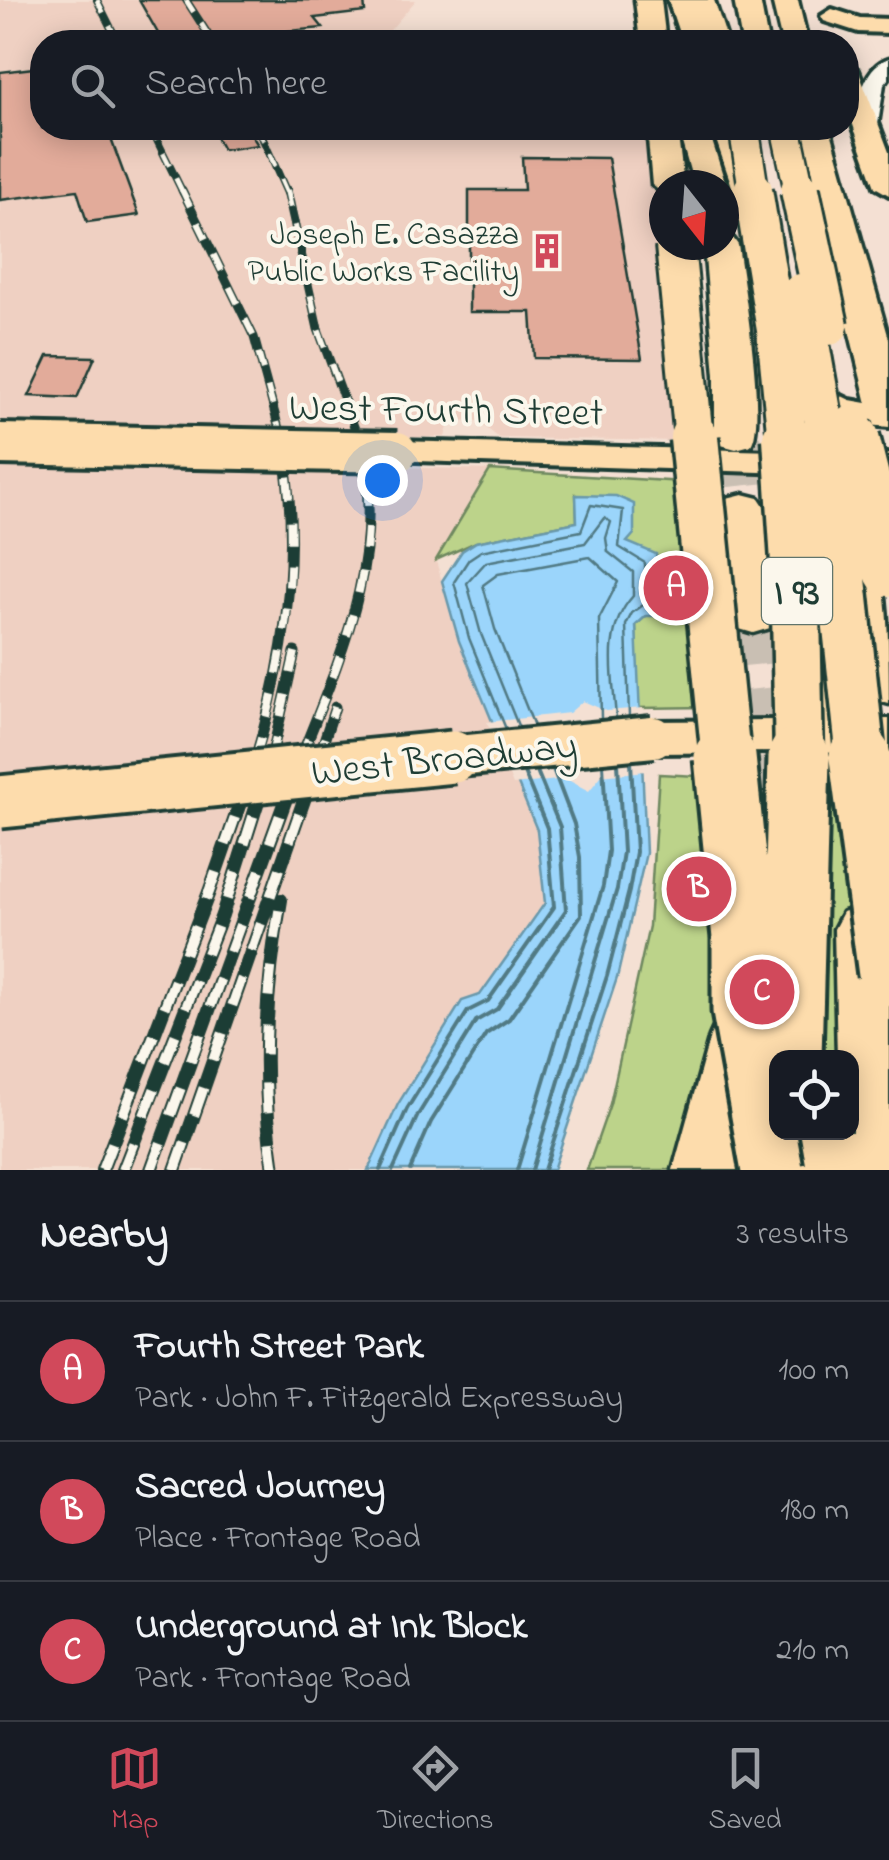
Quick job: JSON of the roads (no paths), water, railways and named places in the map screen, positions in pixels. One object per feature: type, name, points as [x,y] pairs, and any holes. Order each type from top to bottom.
[{"type":"highway","points":[[648,0],[654,30]]},
{"type":"highway","points":[[701,0],[711,30]]},
{"type":"highway","points":[[726,0],[730,30]]},
{"type":"highway","points":[[746,0],[752,30]]},
{"type":"highway","points":[[760,0],[766,30]]},
{"type":"highway","points":[[785,0],[792,30]]},
{"type":"highway","points":[[663,140],[666,170]]},
{"type":"highway","points":[[690,140],[691,170]]},
{"type":"highway","points":[[694,140],[705,170]]},
{"type":"highway","name":"I 93","points":[[746,140],[779,362],[807,465],[800,727],[772,1046]]},
{"type":"highway","points":[[771,140],[807,465],[833,522],[889,974]]},
{"type":"highway","points":[[789,140],[847,405],[889,572]]},
{"type":"highway","points":[[818,140],[889,414]]},
{"type":"highway","points":[[676,260],[743,938],[742,1010],[772,1170]]},
{"type":"highway","points":[[701,260],[710,321],[734,419],[736,374],[723,260]]},
{"type":"highway","points":[[852,274],[889,319]]},
{"type":"highway","points":[[807,465],[850,523],[889,687]]},
{"type":"highway","points":[[743,506],[753,617]]},
{"type":"highway","points":[[808,555],[845,735],[864,922],[870,1035],[868,1170]]},
{"type":"highway","points":[[845,735],[889,865]]},
{"type":"highway","points":[[708,1170],[772,1046],[768,1007],[743,938]]},
{"type":"highway","points":[[785,1170],[787,1140]]},
{"type":"highway","points":[[802,1140],[811,1170]]},
{"type":"main road","points":[[679,0],[689,30]]},
{"type":"main road","points":[[831,8],[858,25],[889,26]]},
{"type":"main road","points":[[859,70],[889,41]]},
{"type":"main road","points":[[866,132],[873,88],[889,64]]},
{"type":"main road","points":[[859,112],[889,187]]},
{"type":"main road","points":[[728,140],[770,254],[787,376],[807,465],[808,555]]},
{"type":"main road","points":[[787,376],[824,402],[854,412],[889,414]]},
{"type":"main road","name":"West Fourth Street","points":[[0,444],[889,464]]},
{"type":"main road","points":[[670,1170],[714,1098],[772,1046],[784,886],[805,776],[845,735]]},
{"type":"main road","name":"West Broadway","points":[[0,802],[653,737],[845,735]]},
{"type":"water","points":[[576,495],[616,496],[634,504],[634,534],[627,542],[656,554],[656,616],[646,616],[636,625],[646,853],[617,978],[553,1170],[368,1170],[398,1104],[462,1001],[480,995],[545,903],[537,830],[459,641],[442,581],[462,551],[476,542],[577,522]]},
{"type":"tunnel","points":[[736,438],[743,507]]},
{"type":"tunnel","points":[[753,617],[767,759]]},
{"type":"tunnel","points":[[767,757],[774,827]]},
{"type":"railway","points":[[97,0],[112,30]]},
{"type":"railway","points":[[186,0],[205,30]]},
{"type":"railway","points":[[157,140],[183,193]]},
{"type":"railway","points":[[263,140],[287,193]]},
{"type":"railway","points":[[182,190],[254,337],[282,440]]},
{"type":"railway","points":[[287,190],[318,329],[359,440]]},
{"type":"railway","points":[[255,759],[276,680],[288,600],[290,519],[281,438]]},
{"type":"railway","points":[[300,759],[345,642],[365,561],[366,479],[358,438]]},
{"type":"railway","points":[[271,759],[295,652]]},
{"type":"railway","points":[[318,759],[335,707]]},
{"type":"railway","points":[[102,1170],[209,892],[256,757]]},
{"type":"railway","points":[[123,1170],[222,915],[272,757]]},
{"type":"railway","points":[[151,1170],[301,757]]},
{"type":"railway","points":[[175,1170],[319,757]]},
{"type":"railway","points":[[274,1170],[266,1035],[281,900]]},
{"type":"place","name":"Joseph E. Casazza Public Works Facility","points":[[547,251]]},
{"type":"place","name":"Fourth Street Park","points":[[676,588]]},
{"type":"place","name":"Sacred Journey","points":[[699,889]]},
{"type":"place","name":"Underground at Ink Block","points":[[762,992]]}]
